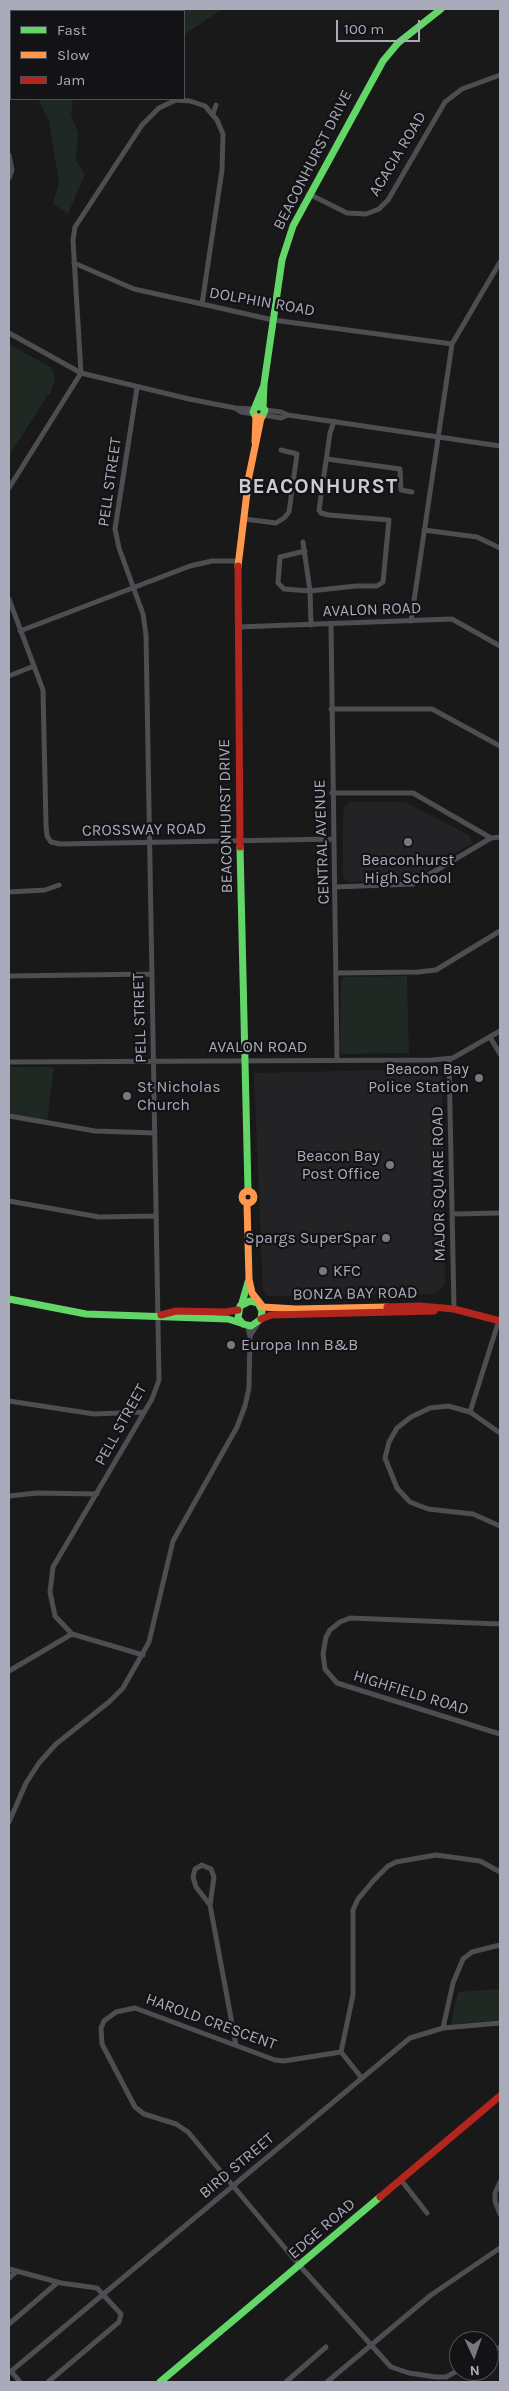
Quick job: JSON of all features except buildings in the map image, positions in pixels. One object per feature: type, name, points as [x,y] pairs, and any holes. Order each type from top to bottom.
[{"type":"street","name":"BEACONHURST DRIVE","points":[[249,1279],[247,1204],[242,1198],[243,1194],[248,1191],[240,841],[238,561],[255,442],[259,435],[259,412],[284,248],[293,226],[382,60],[398,42],[441,9]]},
{"type":"street","name":"ACACIA ROAD","points":[[309,194],[347,213],[366,214],[379,208],[388,200],[445,102],[462,89],[500,75]]},
{"type":"street","points":[[9,488],[81,373],[73,240],[78,222],[153,112],[169,102],[183,100],[196,102],[213,114],[224,134],[202,304]]},
{"type":"street","points":[[213,114],[216,105]]},
{"type":"street","points":[[9,155],[12,170],[9,178]]},
{"type":"street","points":[[411,621],[440,436],[452,344],[500,262]]},
{"type":"street","name":"DOLPHIN ROAD","points":[[74,263],[134,289],[273,320],[452,344]]},
{"type":"street","points":[[9,333],[81,373],[137,388],[235,408],[241,412],[282,412],[288,415],[500,446]]},
{"type":"street","name":"PELL STREET","points":[[72,1634],[62,1625],[53,1610],[50,1592],[51,1575],[58,1559],[144,1412],[160,1380],[146,634],[144,614],[116,541],[115,529],[137,388]]},
{"type":"street","points":[[305,551],[280,558],[278,582],[284,589],[310,591],[380,586],[384,580],[389,520],[339,516],[320,512],[319,504],[326,459],[334,422]]},
{"type":"street","points":[[244,519],[276,522],[287,515],[297,454],[281,450]]},
{"type":"street","points":[[326,459],[400,469],[402,490],[412,492]]},
{"type":"street","points":[[424,530],[477,537],[500,548]]},
{"type":"street","points":[[303,542],[310,591],[311,625]]},
{"type":"street","points":[[20,631],[202,562],[238,561]]},
{"type":"street","points":[[9,599],[34,666],[9,676]]},
{"type":"street","name":"AVALON ROAD","points":[[238,627],[455,620],[500,646]]},
{"type":"street","name":"CENTRAL AVENUE","points":[[331,625],[337,1059]]},
{"type":"street","name":"CROSSWAY ROAD","points":[[34,666],[44,698],[47,836],[51,842],[60,844],[334,839]]},
{"type":"street","points":[[331,709],[432,709],[500,746]]},
{"type":"street","points":[[332,794],[413,793],[491,838],[500,838]]},
{"type":"street","points":[[336,887],[414,884],[491,838]]},
{"type":"street","points":[[9,892],[45,890],[60,885]]},
{"type":"street","points":[[337,973],[436,970],[500,931]]},
{"type":"street","points":[[9,976],[151,974]]},
{"type":"street","name":"AVALON ROAD","points":[[9,1062],[449,1059],[500,1031]]},
{"type":"street","points":[[490,1037],[500,1054]]},
{"type":"street","name":"MAJOR SQUARE ROAD","points":[[449,1059],[454,1309]]},
{"type":"street","points":[[9,1116],[95,1132],[156,1132]]},
{"type":"street","points":[[9,1201],[99,1217],[156,1216]]},
{"type":"street","points":[[453,1214],[500,1213]]},
{"type":"street","points":[[249,1279],[252,1293],[262,1310],[260,1321],[250,1336]]},
{"type":"street","points":[[9,1822],[26,1783],[48,1752],[115,1696],[128,1680],[143,1655],[155,1626],[173,1540],[237,1427],[246,1406],[250,1336],[245,1325],[238,1318],[249,1279]]},
{"type":"street","points":[[9,1299],[86,1314],[159,1315],[176,1318],[228,1319],[245,1325],[260,1321]]},
{"type":"street","points":[[159,1315],[176,1311],[225,1312],[250,1301],[258,1303]]},
{"type":"street","name":"BONZA BAY ROAD","points":[[258,1303],[270,1309],[420,1306],[454,1309],[500,1320]]},
{"type":"street","name":"BONZA BAY ROAD","points":[[260,1321],[271,1315],[454,1309]]},
{"type":"street","points":[[470,1412],[500,1320]]},
{"type":"street","points":[[9,1401],[94,1414],[144,1412]]},
{"type":"street","points":[[500,1433],[470,1412],[444,1406],[422,1411],[411,1417],[394,1431],[387,1446],[385,1461],[396,1488],[415,1506],[472,1514],[500,1526]]},
{"type":"street","points":[[9,1496],[37,1493],[97,1494]]},
{"type":"street","name":"HIGHFIELD ROAD","points":[[500,1624],[350,1618],[340,1622],[330,1630],[326,1637],[323,1654],[325,1669],[337,1683],[500,1734]]},
{"type":"street","points":[[9,1671],[72,1634],[143,1655]]},
{"type":"street","points":[[361,2078],[341,2052],[353,1995],[353,1910],[358,1899],[388,1866],[396,1862],[436,1855],[480,1861],[500,1872]]},
{"type":"street","points":[[210,1904],[196,1887],[192,1877],[198,1867],[207,1866],[213,1872],[213,1890],[210,1904],[236,2045]]},
{"type":"street","points":[[443,2028],[453,1983],[462,1959],[472,1952],[500,1945]]},
{"type":"street","name":"HAROLD CRESCENT","points":[[341,2052],[284,2061],[265,2058],[236,2045],[135,2008],[116,2012],[104,2021],[101,2028],[102,2044],[135,2107],[144,2114],[182,2127],[300,2266],[396,2369],[436,2377],[449,2375]]},
{"type":"street","name":"BIRD STREET","points":[[10,2372],[410,2038],[443,2028],[500,2023]]},
{"type":"street","name":"EDGE ROAD","points":[[160,2382],[500,2096]]},
{"type":"street","points":[[401,2180],[427,2213]]},
{"type":"street","points":[[500,2182],[495,2193],[495,2202],[500,2214]]},
{"type":"street","points":[[326,2382],[431,2294],[500,2248]]},
{"type":"street","points":[[9,2269],[57,2282],[97,2288],[121,2314],[119,2322],[48,2382]]},
{"type":"street","points":[[9,2278],[17,2271]]},
{"type":"street","points":[[9,2324],[57,2282]]},
{"type":"street","points":[[287,2382],[326,2347]]},
{"type":"street","points":[[10,2372],[20,2382]]},
{"type":"shaded area","points":[[9,9],[222,9],[185,34],[185,10],[10,10],[9,60]]},
{"type":"shaded area","points":[[38,100],[73,100],[71,114],[78,133],[76,161],[85,174],[68,214],[53,204],[59,181],[49,121]]},
{"type":"shaded area","points":[[9,344],[52,368],[55,378],[51,393],[47,396],[9,456]]},
{"type":"shaded area","name":"Beaconhurst High School","points":[[349,802],[405,802],[469,835],[473,843],[409,881],[348,882],[343,877],[343,826],[344,807]]},
{"type":"shaded area","points":[[407,976],[409,1053],[343,1054],[340,1051],[341,983],[343,977]]},
{"type":"shaded area","points":[[9,1067],[54,1067],[47,1122],[9,1115]]},
{"type":"shaded area","points":[[434,1069],[442,1077],[445,1284],[435,1294],[268,1296],[263,1291],[254,1073]]},
{"type":"shaded area","points":[[500,1989],[500,2020],[451,2023],[458,1992]]},
{"type":"traffic: fast","points":[[263,408],[264,384],[282,260],[293,226],[383,61],[398,43],[441,9]]},
{"type":"traffic: fast","points":[[256,407],[262,407],[265,410],[262,417],[256,417],[253,412],[264,385]]},
{"type":"traffic: fast","points":[[240,847],[248,1191]]},
{"type":"traffic: fast","points":[[242,1303],[248,1282]]},
{"type":"traffic: fast","points":[[9,1299],[86,1314],[228,1319],[247,1325],[251,1326],[261,1319],[262,1311],[258,1303],[250,1301],[240,1306],[238,1318],[243,1324]]},
{"type":"traffic: fast","points":[[160,2382],[380,2197]]},
{"type":"traffic: slow","points":[[255,442],[256,417]]},
{"type":"traffic: slow","points":[[238,566],[249,476],[261,418]]},
{"type":"traffic: slow","points":[[246,1191],[250,1191],[254,1197],[250,1203],[246,1203],[242,1199],[242,1195],[246,1191]]},
{"type":"traffic: slow","points":[[247,1204],[249,1279],[252,1293],[263,1307],[296,1309],[387,1307]]},
{"type":"traffic: jam","points":[[238,566],[240,847]]},
{"type":"traffic: jam","points":[[387,1307],[420,1306],[454,1309],[500,1321]]},
{"type":"traffic: jam","points":[[161,1315],[176,1311],[225,1312],[238,1310]]},
{"type":"traffic: jam","points":[[261,1319],[271,1315],[434,1311]]},
{"type":"traffic: jam","points":[[380,2197],[500,2096]]},
{"type":"place","name":"Beaconhurst High School","points":[[408,842]]},
{"type":"place","name":"Beacon Bay Police Station","points":[[479,1078]]},
{"type":"place","name":"St Nicholas Church","points":[[127,1096]]},
{"type":"place","name":"Beacon Bay Post Office","points":[[390,1165]]},
{"type":"place","name":"Spargs SuperSpar","points":[[386,1238]]},
{"type":"place","name":"KFC","points":[[323,1271]]},
{"type":"place","name":"Europa Inn B&B","points":[[231,1345]]},
{"type":"district","name":"BEACONHURST","points":[[318,487]]}]
